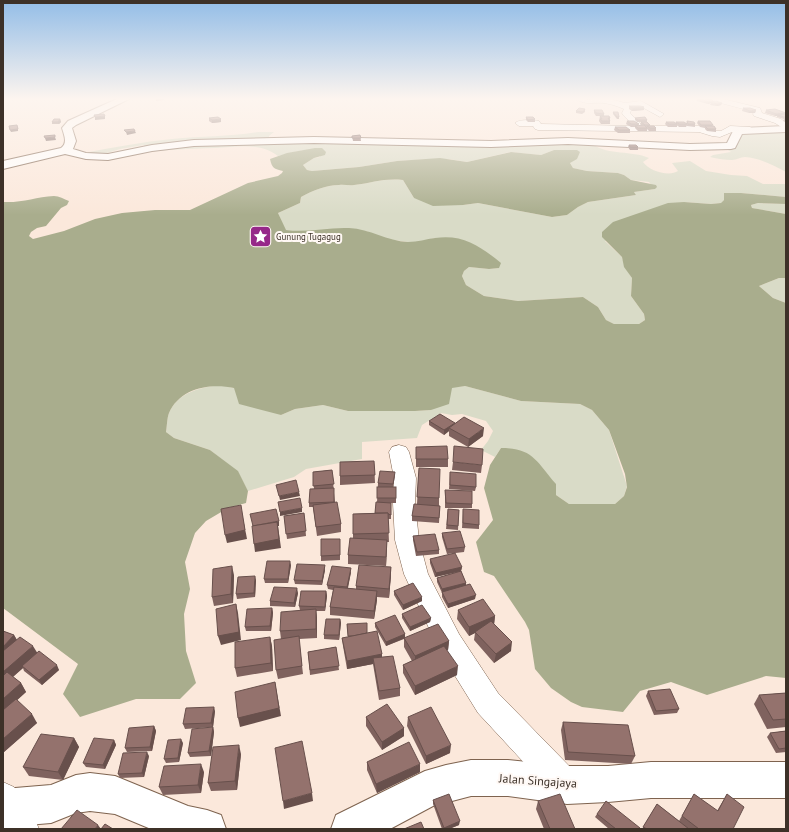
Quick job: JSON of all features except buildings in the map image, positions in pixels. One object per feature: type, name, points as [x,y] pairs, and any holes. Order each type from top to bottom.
[{"type":"street","points":[[65,151],[70,147],[71,143],[69,137]]},
{"type":"street","points":[[3,165],[65,151],[101,157],[114,156],[152,148],[194,143],[314,140],[484,144],[568,141],[690,147],[731,146],[735,137]]},
{"type":"street","points":[[398,452],[405,478],[404,503],[407,540],[416,574],[445,636],[488,703],[567,785]]},
{"type":"street","name":"Jalan Singajaya","points":[[350,829],[425,790],[471,778],[508,778],[567,785],[608,784],[651,780],[786,780]]},
{"type":"street","points":[[9,811],[51,804],[76,794],[104,792],[115,795],[188,825],[206,829]]},
{"type":"green space","points":[[269,137],[269,139],[592,144],[599,148],[613,152],[635,154],[649,158],[643,162],[650,168],[659,172],[674,173],[678,171],[672,163],[690,161],[706,171],[747,176],[763,184],[786,184],[786,197],[724,193],[724,200],[722,203],[711,204],[684,202],[605,241],[622,257],[625,267],[632,278],[631,296],[644,314],[645,320],[639,324],[614,324],[606,320],[598,307],[583,297],[518,301],[484,296],[466,285],[462,276],[464,271],[469,267],[489,269],[499,268],[435,238],[418,242],[408,242],[385,239],[366,231],[295,232],[285,230],[278,213],[300,203],[301,197],[324,187],[378,181],[403,180],[414,198],[463,205],[478,203],[552,217],[567,215],[588,202],[636,195],[634,192],[655,189],[649,182],[631,180],[618,173],[587,171],[573,168],[570,163],[572,161],[554,150],[541,155],[510,152],[467,162],[448,159],[397,161],[359,167],[312,171],[307,170],[303,165],[314,158],[320,157],[322,148],[278,156],[263,149],[248,146],[141,153],[146,150],[144,145],[120,149],[101,155],[84,153],[161,140],[183,138]]},
{"type":"green space","points":[[740,137],[786,137],[786,172],[766,162],[756,159],[743,157],[732,160],[710,157],[713,155],[731,152],[728,150],[670,150],[660,147],[731,147]]},
{"type":"green space","points":[[322,148],[326,152],[325,155],[314,158],[303,165],[307,170],[312,171],[359,167],[397,161],[440,158],[467,162],[511,152],[541,155],[554,150],[577,150],[580,152],[577,159],[570,163],[573,168],[587,171],[618,173],[631,180],[656,185],[657,187],[655,189],[634,192],[636,195],[588,202],[567,215],[552,217],[478,203],[433,206],[414,198],[403,180],[390,180],[324,187],[301,197],[300,203],[278,213],[286,230],[302,231],[349,228],[364,230],[393,240],[408,242],[445,237],[463,240],[486,251],[501,263],[499,268],[489,269],[469,267],[464,271],[462,276],[466,285],[484,296],[518,301],[583,297],[598,307],[606,320],[614,324],[639,324],[645,320],[644,314],[631,296],[632,278],[624,267],[622,257],[602,237],[602,232],[613,222],[668,203],[721,203],[724,200],[724,193],[786,197],[786,204],[758,203],[751,205],[752,208],[786,214],[786,278],[779,278],[759,286],[773,298],[786,303],[786,678],[766,676],[707,695],[671,682],[640,691],[623,712],[582,707],[571,702],[551,688],[535,669],[529,630],[525,622],[494,576],[484,572],[476,542],[493,520],[484,488],[490,465],[501,448],[512,449],[520,450],[533,457],[556,484],[556,495],[569,504],[615,504],[624,496],[627,487],[625,474],[609,430],[592,410],[580,404],[521,401],[465,386],[452,388],[449,404],[431,410],[348,411],[323,405],[295,409],[281,415],[239,404],[234,388],[215,386],[197,389],[180,398],[169,413],[166,432],[174,438],[210,450],[238,471],[248,491],[246,503],[228,508],[206,521],[195,533],[185,562],[190,589],[184,614],[186,651],[196,683],[180,699],[136,699],[80,717],[63,694],[78,664],[3,608],[3,202],[16,202],[54,196],[69,201],[67,205],[61,208],[46,226],[37,228],[31,232],[29,236],[33,239],[64,231],[95,219],[122,213],[155,210],[190,210],[248,183],[278,176],[283,171],[274,168],[270,159],[287,153]]},
{"type":"green space","points":[[758,203],[786,204],[786,214],[752,208],[751,205]]},
{"type":"green space","points":[[779,278],[786,278],[786,303],[773,298],[759,286]]},
{"type":"green space","points":[[221,385],[234,388],[281,415],[295,409],[323,405],[348,411],[431,410],[451,387],[465,386],[521,401],[580,404],[592,410],[609,430],[627,486],[624,496],[615,504],[569,504],[556,495],[501,448],[495,457],[481,450],[493,431],[486,421],[462,414],[452,415],[441,413],[422,425],[417,438],[362,442],[362,459],[306,469],[294,477],[248,491],[238,472],[210,450],[174,438],[166,432],[169,413],[178,400],[184,395],[198,389]]},
{"type":"place","name":"Gunung Tugagug","points":[[261,237]]}]
